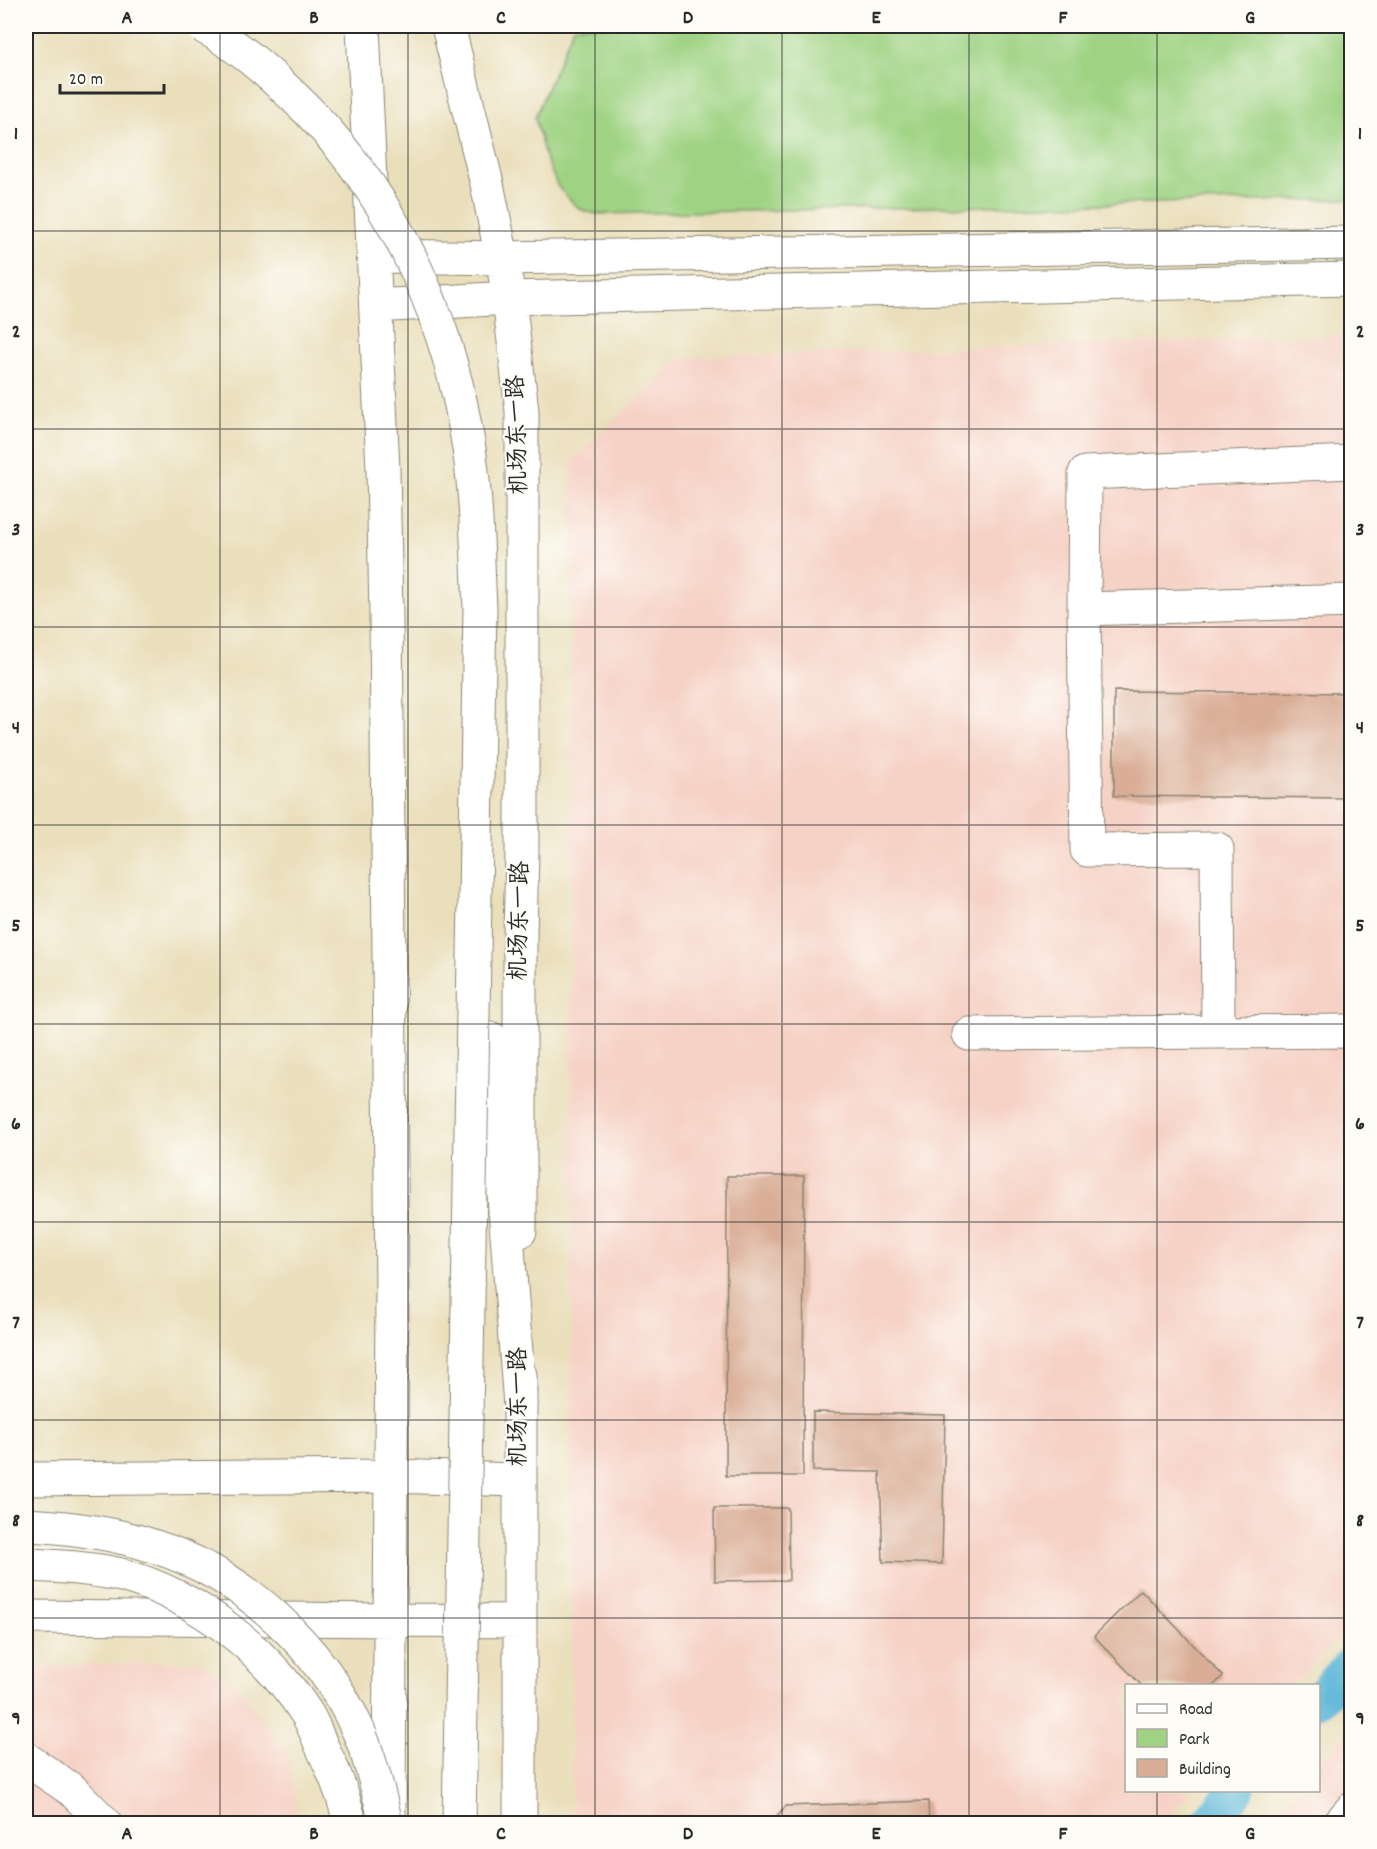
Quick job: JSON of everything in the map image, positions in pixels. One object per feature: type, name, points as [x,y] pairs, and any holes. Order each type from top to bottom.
[{"type":"street","points":[[202,26],[246,55],[316,118],[345,150],[375,194],[396,228],[419,275],[439,326],[460,401],[486,473],[492,586],[489,821],[492,1039],[520,1405]]},
{"type":"street","points":[[363,26],[383,470],[386,615],[392,1294],[388,1824]]},
{"type":"street","name":"机场东一路","points":[[448,26],[487,184],[502,258],[522,411],[520,1824]]},
{"type":"street","points":[[374,256],[502,258],[1352,243]]},
{"type":"street","points":[[376,306],[509,298],[1352,279]]},
{"type":"street","points":[[459,1824],[480,608],[471,468],[460,401]]},
{"type":"street","points":[[1218,1032],[1217,849],[1088,850],[1084,609],[1085,473],[1352,462]]},
{"type":"street","points":[[1084,609],[1352,601]]},
{"type":"street","points":[[969,1034],[1352,1031]]},
{"type":"street","points":[[26,1479],[391,1476],[520,1480]]},
{"type":"street","points":[[26,1525],[103,1534],[155,1547],[182,1557],[223,1578],[266,1610],[310,1652],[344,1702],[370,1761],[388,1824]]},
{"type":"street","points":[[26,1565],[124,1575],[195,1606],[235,1634],[264,1659],[308,1715],[337,1778],[350,1824]]},
{"type":"street","points":[[26,1617],[520,1621]]},
{"type":"street","points":[[26,1759],[72,1790],[106,1824]]},
{"type":"street","points":[[1339,1824],[1352,1809]]},
{"type":"shaded area","points":[[1351,335],[1351,1625],[1295,1684],[1125,1684],[1125,1792],[1192,1792],[1161,1823],[572,1823],[571,461],[681,358]]},
{"type":"shaded area","points":[[202,1662],[242,1690],[288,1756],[299,1823],[26,1823],[26,1667]]},
{"type":"shaded area","points":[[1351,1727],[1351,1823],[1266,1824],[1294,1792],[1320,1792],[1320,1763]]},
{"type":"green space","points":[[574,26],[1351,26],[1351,199],[596,214],[579,209],[558,187],[545,157],[535,117]]},
{"type":"building","points":[[1114,691],[1352,693],[1352,798],[1114,796]]},
{"type":"building","points":[[727,1176],[804,1176],[803,1476],[726,1476]]},
{"type":"building","points":[[813,1412],[945,1415],[942,1564],[883,1562],[880,1472],[813,1471]]},
{"type":"building","points":[[714,1508],[788,1508],[789,1580],[715,1581]]},
{"type":"building","points":[[1141,1590],[1223,1676],[1215,1684],[1140,1684],[1094,1636]]},
{"type":"building","points":[[928,1801],[929,1824],[769,1824],[786,1806]]},
{"type":"waterway","points":[[1320,1698],[1352,1664]]},
{"type":"waterway","points":[[1207,1824],[1235,1792]]}]
